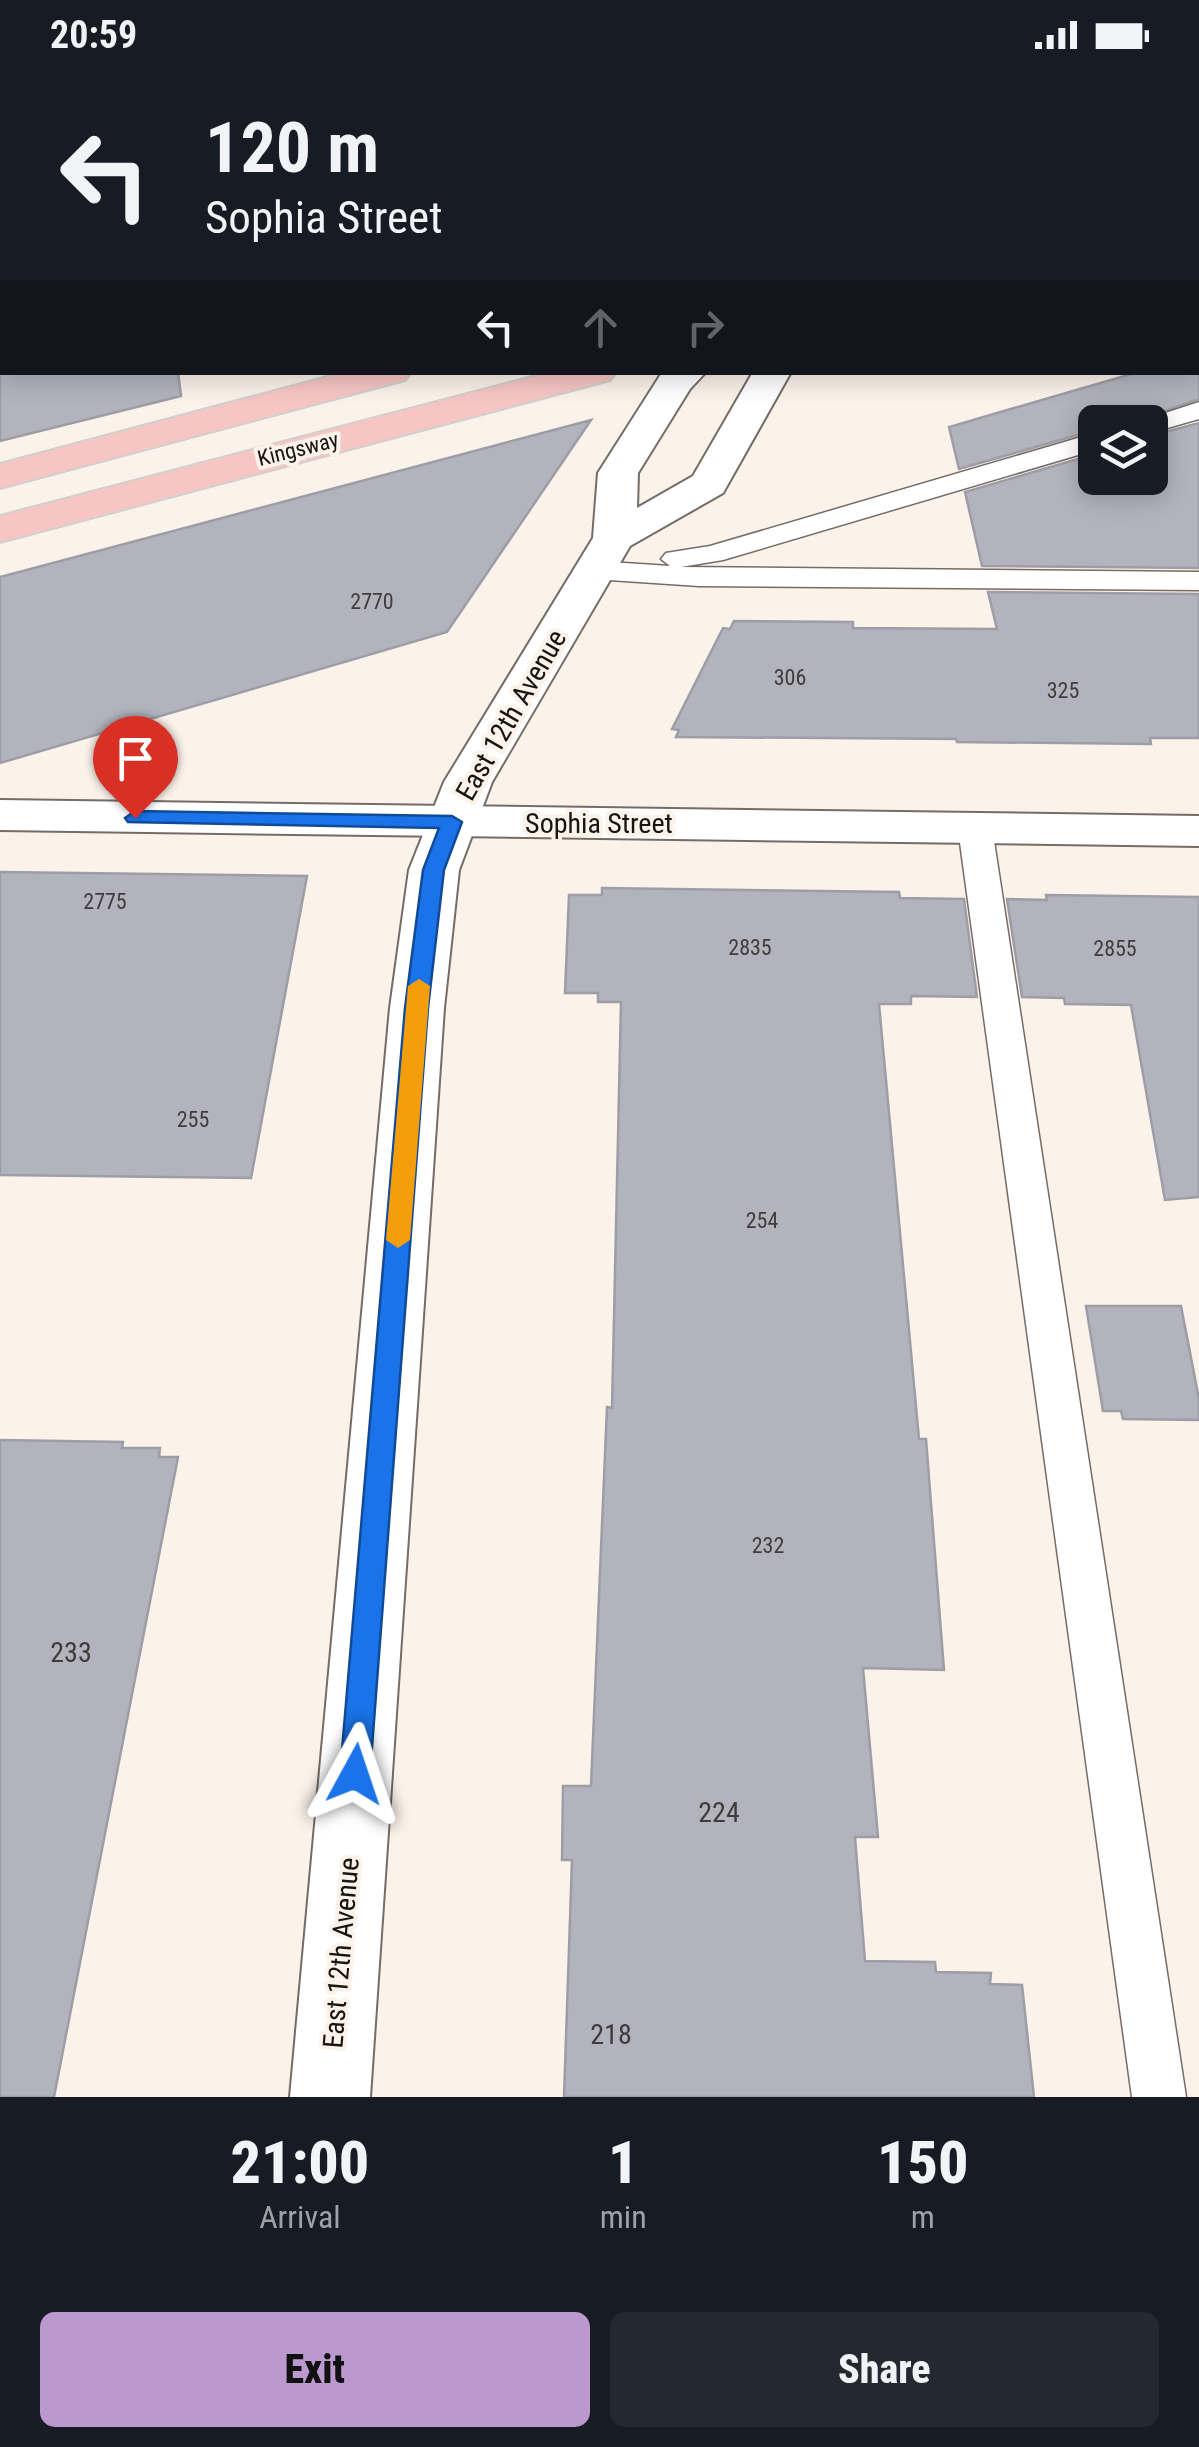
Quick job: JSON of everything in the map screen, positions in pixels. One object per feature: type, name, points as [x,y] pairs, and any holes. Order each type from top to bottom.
[{"type":"main road","name":"Kingsway","points":[[0,476],[381,375]]},
{"type":"main road","name":"Kingsway","points":[[0,529],[586,375]]},
{"type":"street","name":"East 12th Avenue","points":[[330,2097],[416,1008],[434,870],[468,782],[604,554],[618,473],[675,382],[683,375]]},
{"type":"street","name":"East 12th Avenue","points":[[604,554],[709,484],[770,375]]},
{"type":"street","name":"Sophia Street","points":[[0,814],[1199,831]]},
{"type":"lane","points":[[1168,419],[1199,410]]},
{"type":"lane","points":[[604,554],[713,554],[1078,446]]},
{"type":"lane","points":[[604,554],[699,577],[1199,581]]},
{"type":"lane","points":[[975,828],[1159,2097]]},
{"type":"building","points":[[0,375],[178,375],[181,396],[0,441]]},
{"type":"building","points":[[1128,375],[1199,375],[1199,399],[1168,410],[1168,405],[1078,405],[1078,435],[959,469],[949,427]]},
{"type":"building","points":[[591,420],[447,632],[0,763],[0,577]]},
{"type":"building","points":[[1199,423],[1199,568],[982,566],[965,492],[1078,459],[1078,495],[1168,495],[1168,431]]},
{"type":"building","points":[[988,592],[1199,594],[1199,738],[1150,738],[1151,744],[957,742],[676,737],[679,730],[672,729],[723,628],[730,629],[734,621],[853,622],[853,628],[997,629]]},
{"type":"building","points":[[0,872],[307,876],[251,1178],[0,1175]]},
{"type":"building","points":[[602,888],[899,892],[900,898],[964,899],[977,997],[911,996],[911,1004],[879,1004],[919,1439],[926,1439],[944,1670],[863,1668],[878,1837],[855,1837],[865,1961],[935,1962],[936,1972],[991,1973],[990,1984],[1022,1985],[1034,2097],[564,2097],[572,1860],[562,1860],[563,1786],[591,1786],[607,1407],[612,1408],[621,1002],[598,1002],[598,993],[565,993],[569,895],[602,895]]},
{"type":"building","points":[[1046,895],[1199,897],[1199,1197],[1165,1200],[1131,1005],[1065,1004],[1064,998],[1022,997],[1007,899],[1047,900]]},
{"type":"building","points":[[1086,1306],[1181,1306],[1199,1399],[1199,1420],[1123,1419],[1121,1411],[1103,1411]]},
{"type":"building","points":[[0,1440],[123,1442],[122,1448],[160,1448],[159,1457],[178,1457],[54,2097],[0,2097]]},
{"type":"slow traffic","points":[[398,1240],[419,986]]},
{"type":"route","points":[[135,818],[452,822],[434,870],[416,1008],[355,1774]]}]
